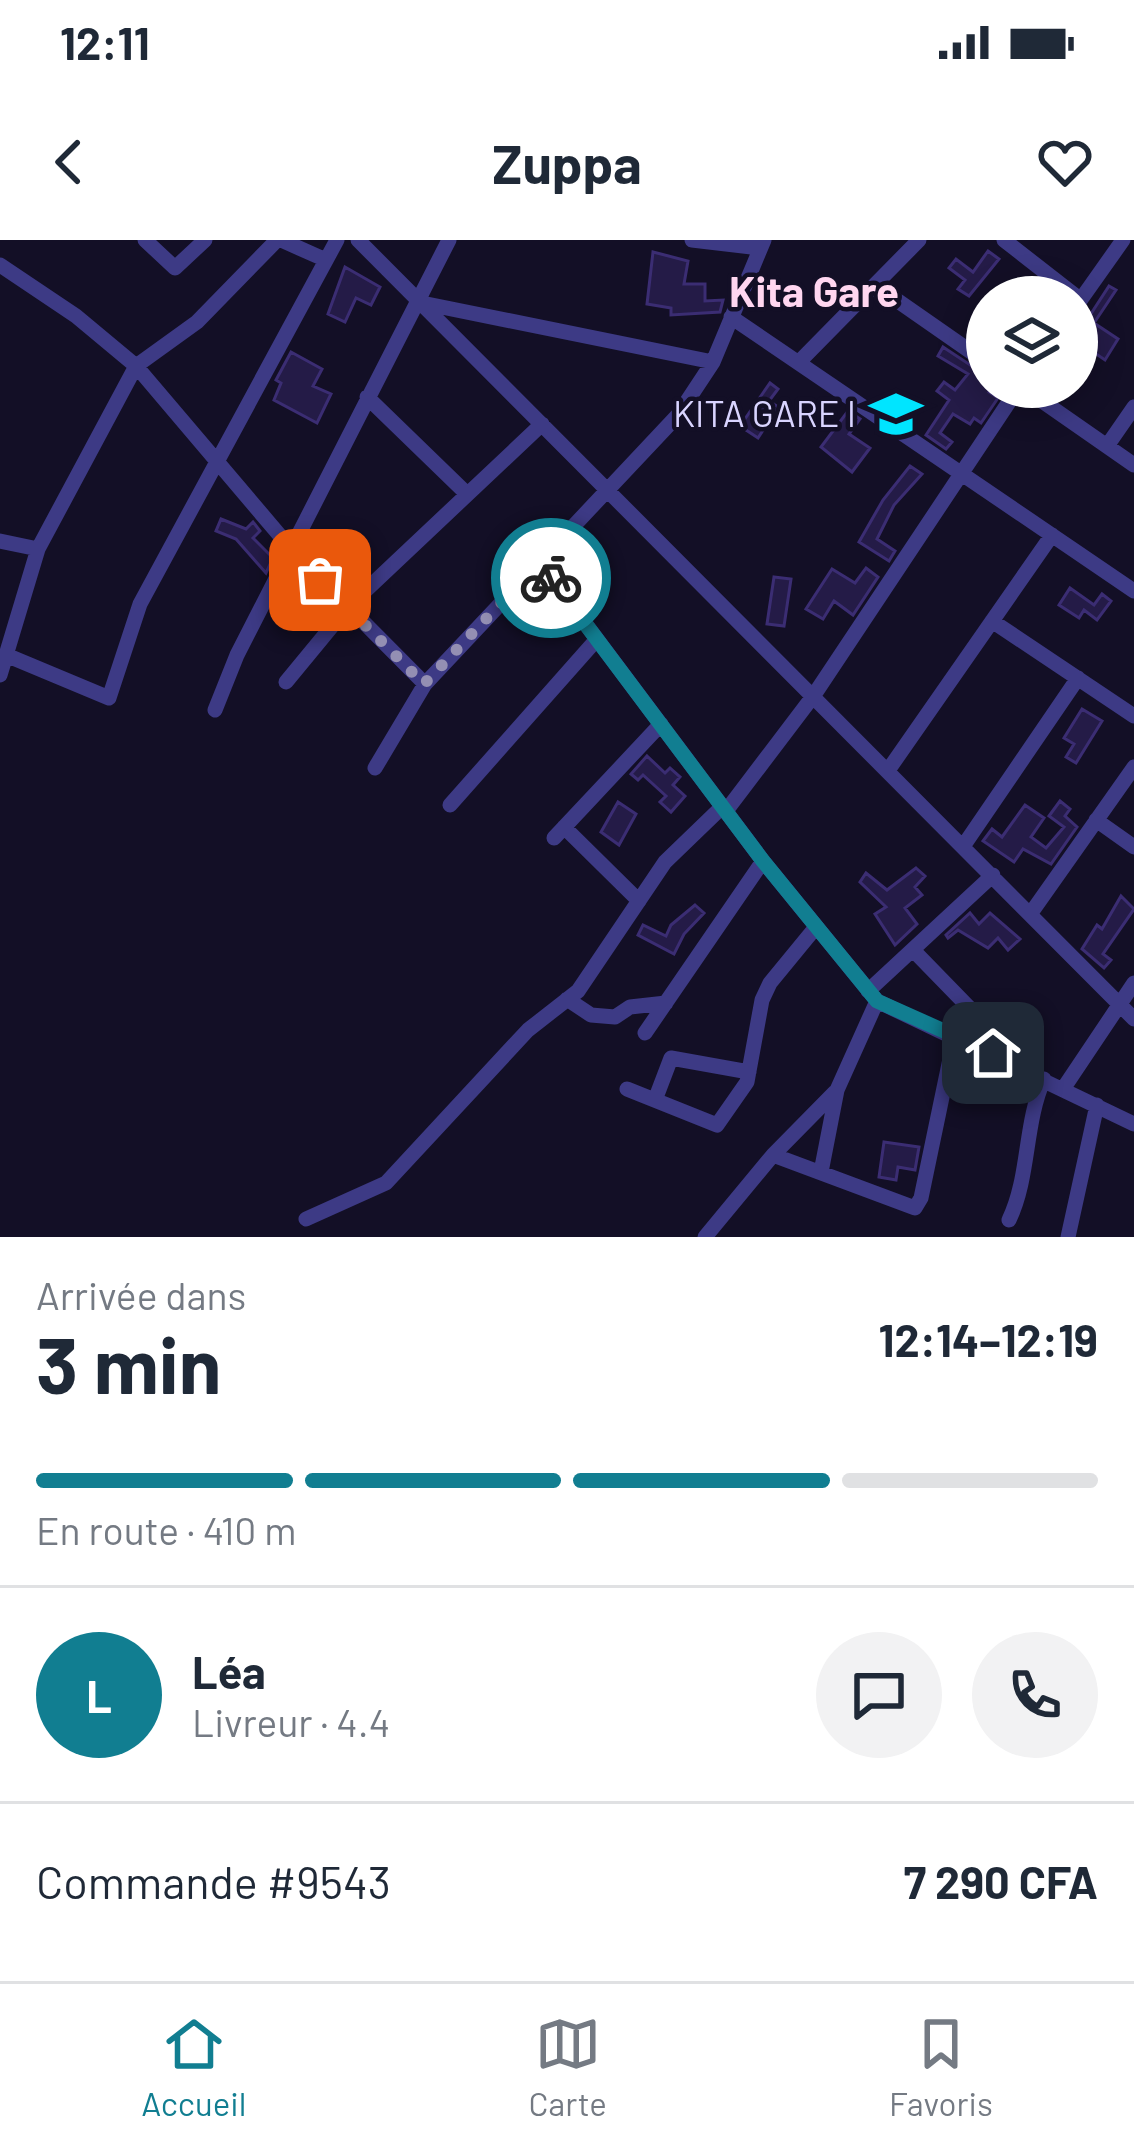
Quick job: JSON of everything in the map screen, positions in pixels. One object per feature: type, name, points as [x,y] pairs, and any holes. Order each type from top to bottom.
[{"type":"street","points":[[145,240],[175,268],[206,240]]},
{"type":"street","points":[[250,240],[263,254]]},
{"type":"street","points":[[0,675],[38,549],[136,366],[197,322],[279,240],[326,260]]},
{"type":"street","points":[[6,655],[109,698],[140,604],[337,240]]},
{"type":"street","points":[[358,240],[1134,1019]]},
{"type":"street","points":[[215,710],[237,655],[449,240]]},
{"type":"street","points":[[375,768],[424,684],[678,416],[713,362],[762,244],[692,240]]},
{"type":"street","points":[[799,362],[919,240]]},
{"type":"street","points":[[1004,240],[1048,276]]},
{"type":"street","points":[[1096,276],[1123,240]]},
{"type":"street","points":[[0,265],[76,316],[136,366],[293,551],[424,684]]},
{"type":"street","points":[[874,285],[966,349]]},
{"type":"street","points":[[420,303],[713,362]]},
{"type":"street","points":[[731,317],[1133,588]]},
{"type":"street","points":[[367,397],[466,494]]},
{"type":"street","points":[[1107,446],[1134,407]]},
{"type":"street","points":[[306,1219],[386,1183],[528,1030],[578,991],[665,862],[724,809],[814,695],[1007,408]]},
{"type":"street","points":[[1052,408],[1134,464]]},
{"type":"street","points":[[286,682],[347,608],[542,424]]},
{"type":"street","points":[[889,769],[1052,535]]},
{"type":"street","points":[[0,541],[38,549]]},
{"type":"street","points":[[540,562],[763,861],[872,996],[1134,1124]]},
{"type":"street","points":[[992,621],[1134,716]]},
{"type":"street","points":[[449,805],[597,638]]},
{"type":"street","points":[[964,845],[1078,678]]},
{"type":"street","points":[[639,901],[559,832],[661,724]]},
{"type":"street","points":[[1031,913],[1134,767]]},
{"type":"street","points":[[1096,820],[1134,847]]},
{"type":"street","points":[[645,1034],[763,861]]},
{"type":"street","points":[[820,1172],[837,1090],[872,996],[993,874]]},
{"type":"street","points":[[627,1089],[717,1125],[747,1082],[770,983],[816,927]]},
{"type":"street","points":[[913,950],[1038,1076]]},
{"type":"street","points":[[1063,1089],[1134,983]]},
{"type":"street","points":[[567,999],[580,1011],[615,1017],[630,1006],[665,1003]]},
{"type":"street","points":[[773,1155],[915,1208],[956,1034]]},
{"type":"street","points":[[655,1100],[671,1058],[748,1072]]},
{"type":"street","points":[[1009,1220],[1021,1196],[1038,1076]]},
{"type":"street","points":[[705,1237],[773,1155],[837,1090]]},
{"type":"street","points":[[1068,1237],[1097,1105]]},
{"type":"building","points":[[988,251],[999,259],[985,276],[966,276],[966,294],[958,289],[965,280],[949,268],[956,259],[973,272]]},
{"type":"building","points":[[653,252],[688,261],[684,284],[705,284],[705,301],[723,300],[720,312],[671,315],[671,308],[647,304]]},
{"type":"building","points":[[345,267],[380,287],[371,305],[356,298],[345,322],[328,314]]},
{"type":"building","points":[[1109,286],[1116,290],[1098,317],[1098,303]]},
{"type":"building","points":[[1098,326],[1118,339],[1105,360],[1098,355]]},
{"type":"building","points":[[943,347],[966,362],[966,373],[938,356]]},
{"type":"building","points":[[291,352],[322,369],[313,386],[331,394],[317,423],[274,400],[281,383],[276,380]]},
{"type":"building","points":[[966,376],[966,408],[991,408],[981,423],[974,418],[970,424],[953,414],[940,433],[952,442],[946,449],[926,435],[949,400],[937,391],[944,382],[955,390]]},
{"type":"building","points":[[770,383],[778,389],[769,401],[778,407],[758,438],[740,426]]},
{"type":"building","points":[[848,411],[860,419],[849,434],[870,448],[852,472],[821,447]]},
{"type":"building","points":[[910,466],[922,474],[894,505],[877,539],[895,551],[889,561],[859,542]]},
{"type":"building","points":[[221,519],[246,529],[253,522],[260,531],[253,538],[273,558],[266,573],[236,539],[216,531]]},
{"type":"building","points":[[866,568],[878,577],[853,615],[834,601],[823,619],[806,609],[832,569],[855,583]]},
{"type":"building","points":[[774,577],[791,579],[784,626],[767,624]]},
{"type":"building","points":[[1070,588],[1094,605],[1102,594],[1111,601],[1097,620],[1084,610],[1079,618],[1059,605]]},
{"type":"building","points":[[1082,709],[1102,721],[1076,763],[1066,757],[1074,744],[1064,738]]},
{"type":"building","points":[[647,756],[665,773],[670,768],[680,777],[673,785],[685,796],[671,812],[660,802],[666,796],[643,775],[638,780],[631,774]]},
{"type":"building","points":[[1060,801],[1070,809],[1065,816],[1077,827],[1051,864],[1023,849],[1014,862],[983,841],[992,829],[1002,837],[1025,805],[1044,818],[1031,837],[1046,848],[1064,827],[1049,816]]},
{"type":"building","points":[[618,802],[636,814],[619,845],[601,832]]},
{"type":"building","points":[[916,868],[925,876],[915,887],[922,895],[905,908],[917,924],[895,945],[875,914],[886,907],[860,882],[866,873],[887,890]]},
{"type":"building","points":[[1121,896],[1134,909],[1103,954],[1111,960],[1104,968],[1082,949],[1097,925],[1102,929]]},
{"type":"building","points":[[695,905],[704,913],[684,934],[674,954],[638,935],[643,925],[666,936],[671,925]]},
{"type":"building","points":[[970,913],[979,924],[990,913],[1020,939],[1008,950],[998,938],[988,948],[958,930],[948,938]]},
{"type":"building","points":[[884,1142],[919,1147],[915,1170],[898,1167],[896,1180],[879,1177]]},
{"type":"way so far","points":[[320,580],[424,684],[540,562],[551,578]]},
{"type":"place","name":"KITA GARE I","points":[[896,414]]},
{"type":"district","name":"Kita Gare","points":[[814,292]]},
{"type":"route","points":[[551,578],[763,861],[877,1001],[993,1053]]}]
